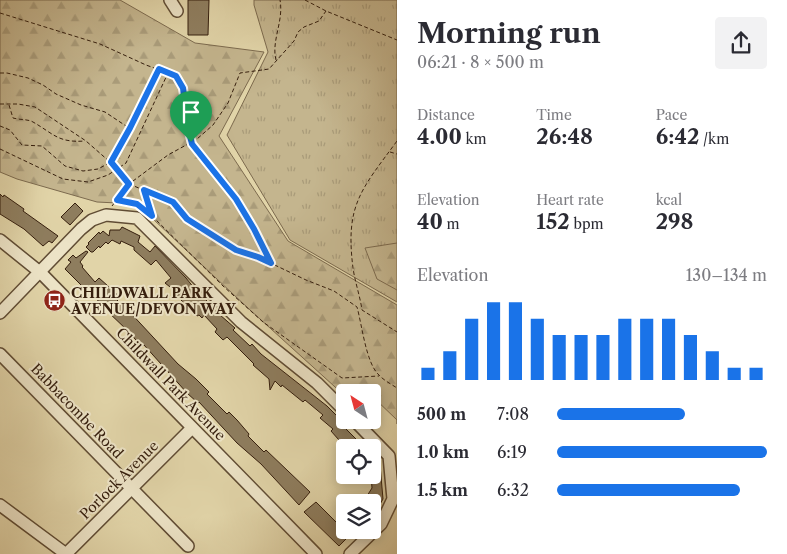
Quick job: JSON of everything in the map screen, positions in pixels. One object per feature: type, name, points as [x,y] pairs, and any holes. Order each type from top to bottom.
[{"type":"street","points":[[170,0],[177,11]]},
{"type":"street","points":[[0,313],[92,220],[106,214],[137,218],[241,322],[317,383],[336,402]]},
{"type":"street","name":"Childwall Park Avenue","points":[[0,240],[40,273],[316,554]]},
{"type":"street","name":"Babbacombe Road","points":[[0,354],[188,546]]},
{"type":"street","name":"Porlock Avenue","points":[[66,554],[192,428]]},
{"type":"street","points":[[350,554],[380,524],[393,499],[389,456],[363,429]]},
{"type":"street","points":[[0,505],[66,554]]},
{"type":"path","points":[[276,61],[274,51],[282,12],[280,0]]},
{"type":"path","points":[[305,0],[326,11],[397,40]]},
{"type":"path","points":[[106,214],[129,184],[213,125],[228,103],[240,73],[269,69],[294,41],[298,32],[319,20],[326,11]]},
{"type":"path","points":[[0,13],[100,44],[176,76],[183,88],[191,142],[213,173],[236,199],[271,263]]},
{"type":"path","points":[[0,126],[10,130],[22,145],[42,146],[65,166],[83,171],[98,170],[111,162],[159,69]]},
{"type":"path","points":[[0,149],[63,179],[88,182],[108,175],[126,163],[169,72]]},
{"type":"path","points":[[0,73],[28,78],[56,94],[81,105],[105,112],[130,128]]},
{"type":"path","points":[[0,104],[18,104],[35,107],[86,141],[111,162],[129,184],[173,202],[187,219],[236,250],[258,257],[334,291],[397,332]]},
{"type":"path","points":[[8,104],[13,118],[32,121],[59,138],[74,142],[86,141]]},
{"type":"path","points":[[362,310],[351,250],[353,214],[362,189],[397,141]]},
{"type":"path","points":[[389,152],[397,154]]},
{"type":"path","points":[[144,190],[152,216]]},
{"type":"path","points":[[117,200],[137,204],[152,216],[223,286],[263,322],[315,361],[342,378],[380,376]]},
{"type":"path","points":[[357,307],[372,366],[380,376],[397,388]]},
{"type":"green space","points":[[0,0],[120,0],[195,43],[264,52],[219,136],[288,241],[397,305],[397,420],[381,405],[381,384],[336,384],[336,388],[137,204],[97,202],[17,179],[0,172]]},
{"type":"green space","points":[[254,0],[397,0],[397,302],[290,240],[227,135],[268,52]]},
{"type":"green space","points":[[397,243],[397,290],[377,279],[365,248]]},
{"type":"building","points":[[188,0],[209,0],[208,35],[188,35]]},
{"type":"building","points":[[0,194],[24,209],[23,211],[58,236],[52,243],[49,241],[43,246],[24,229],[0,214]]},
{"type":"building","points":[[75,203],[83,211],[70,225],[61,217]]},
{"type":"building","points":[[122,227],[140,236],[138,242],[150,252],[155,246],[203,299],[235,328],[233,330],[250,346],[252,344],[261,354],[336,415],[336,429],[346,429],[356,439],[338,439],[331,431],[333,429],[320,418],[323,415],[305,400],[303,402],[275,381],[270,390],[269,379],[227,337],[223,340],[215,332],[217,329],[204,315],[202,318],[199,315],[197,316],[177,296],[179,294],[165,283],[171,278],[156,260],[151,265],[134,250],[134,247],[121,241],[120,244],[112,240],[108,244],[106,242],[93,252],[86,247],[99,232],[100,234],[103,231],[109,236],[110,230],[120,230]]},
{"type":"building","points":[[86,251],[88,252],[80,262],[95,282],[99,278],[117,294],[114,297],[120,303],[128,305],[127,309],[178,364],[209,392],[207,394],[227,414],[229,412],[237,420],[249,434],[248,436],[264,452],[266,450],[310,492],[299,505],[199,402],[187,393],[144,345],[142,347],[106,310],[108,309],[99,302],[86,285],[84,288],[65,269],[71,262],[68,260],[73,255],[76,258]]},
{"type":"building","points":[[381,476],[383,499],[381,502],[381,494],[368,494],[372,488],[372,484],[381,484]]},
{"type":"building","points":[[316,502],[336,522],[336,539],[346,539],[339,546],[304,512]]},
{"type":"place","name":"CHILDWALL PARK AVENUE/DEVON WAY","points":[[55,301]]},
{"type":"route","points":[[159,69],[176,76],[183,88],[191,142],[213,173],[236,199],[271,263],[236,250],[187,219],[173,202],[144,190],[152,216],[137,204],[117,200],[129,184],[111,162],[159,69]]}]
